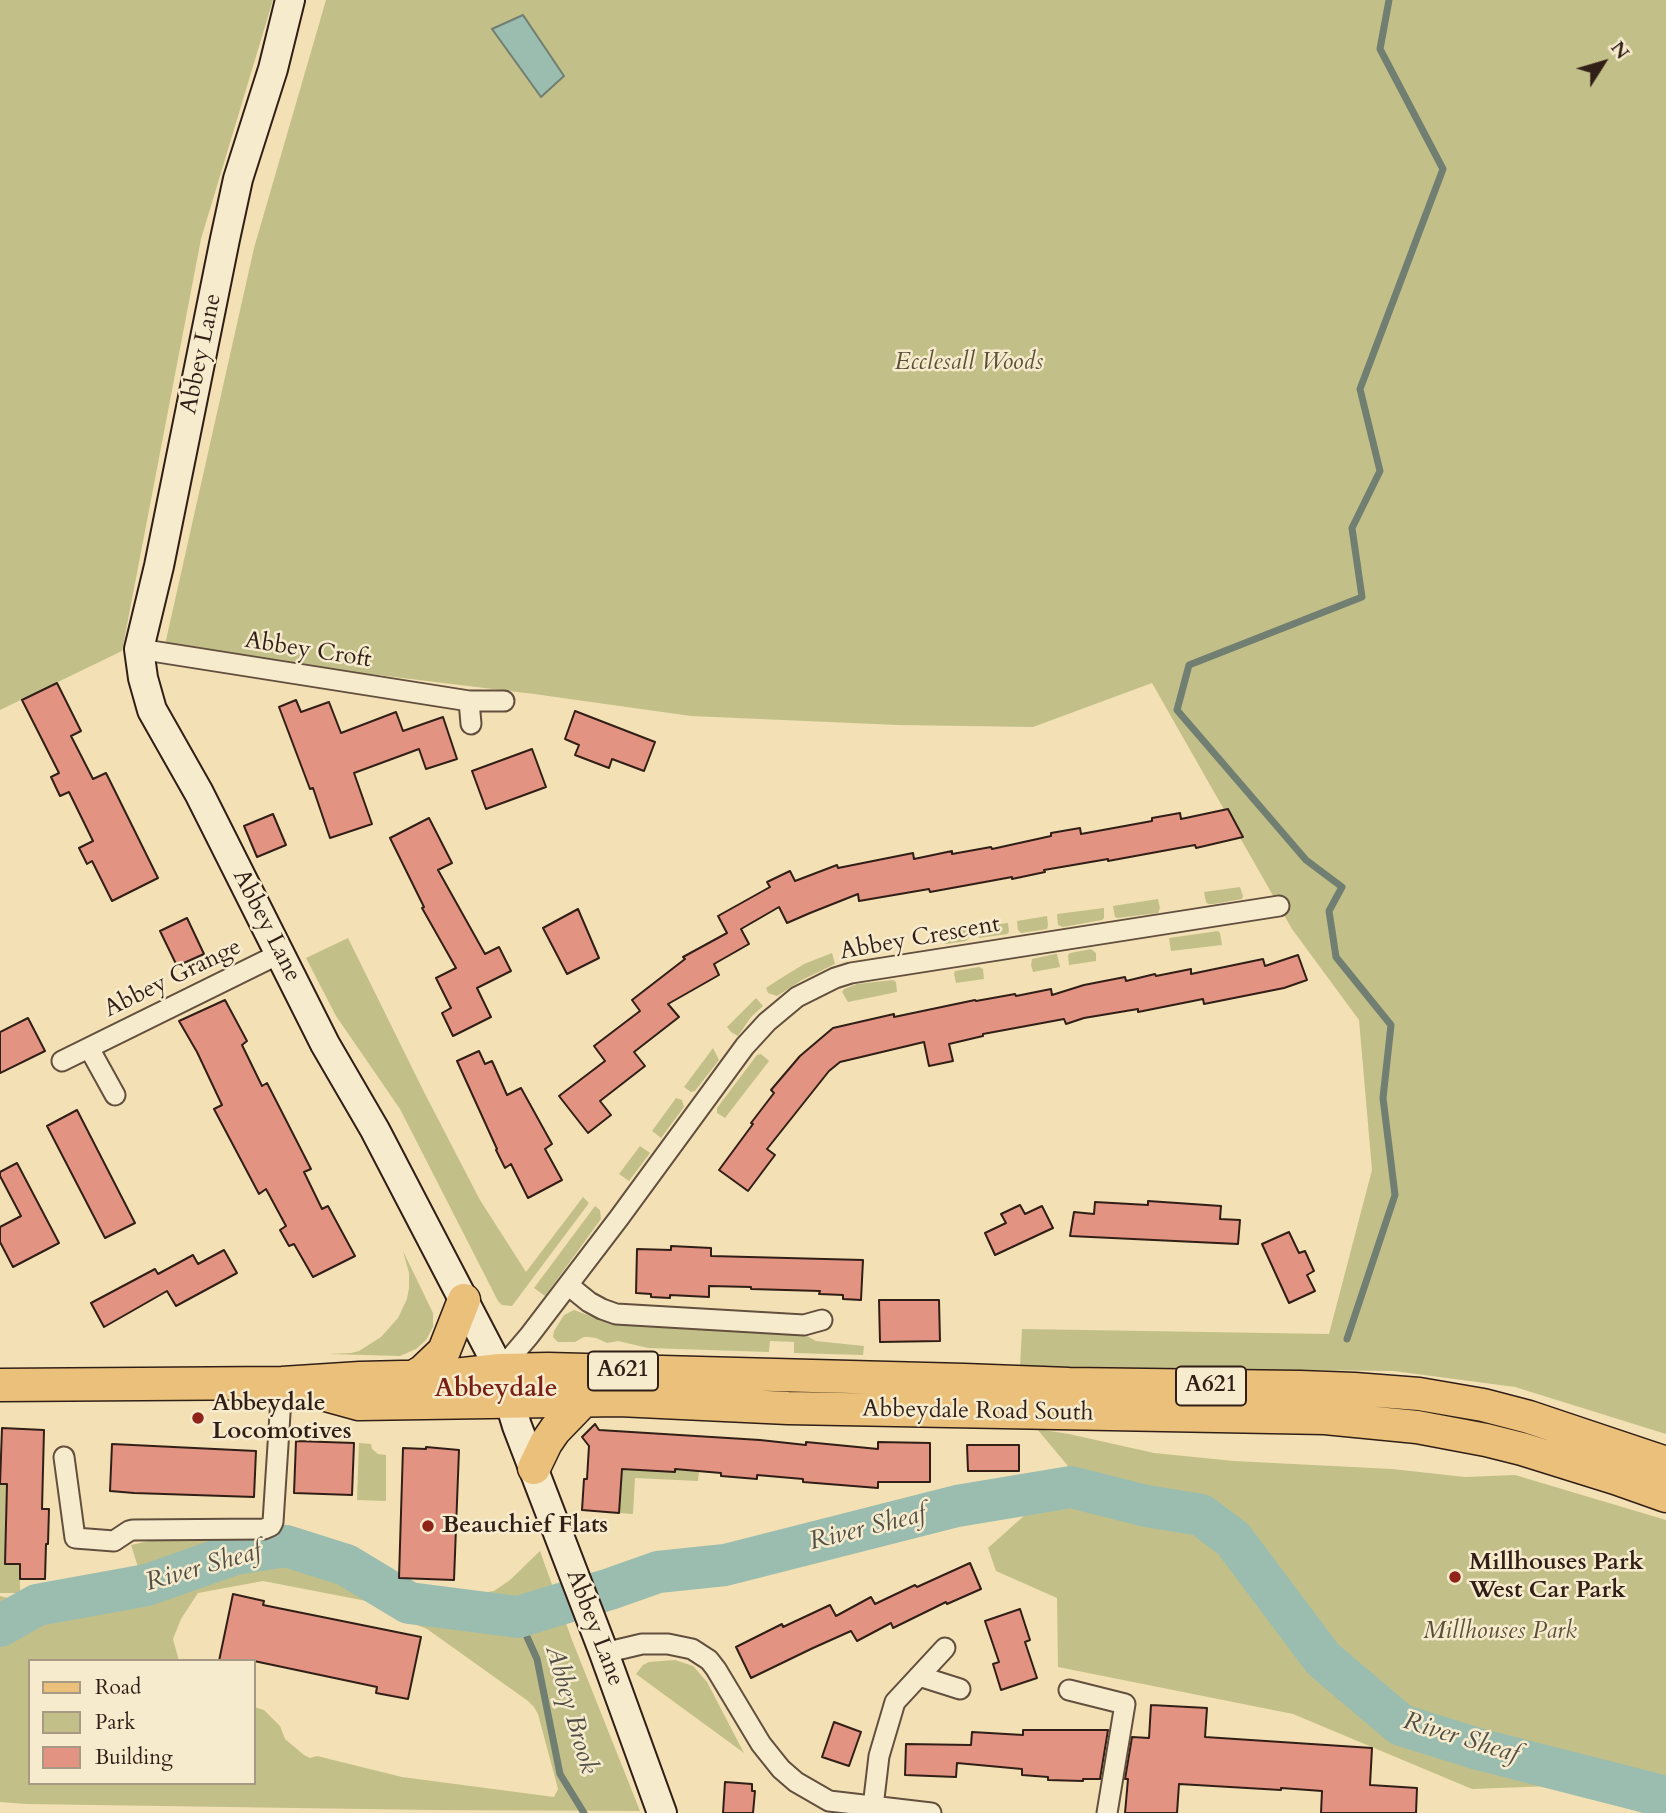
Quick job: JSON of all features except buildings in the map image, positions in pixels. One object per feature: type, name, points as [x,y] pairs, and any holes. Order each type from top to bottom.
[{"type":"main road","name":"Abbey Lane","points":[[290,0],[273,69],[238,179],[159,566],[139,649],[143,678],[152,710],[199,793],[325,1044],[375,1129],[500,1370],[662,1813]]},
{"type":"main road","points":[[411,1378],[441,1356],[449,1343],[464,1300]]},
{"type":"main road","name":"Abbeydale Road South","points":[[0,1385],[282,1383],[445,1376],[500,1370],[640,1370],[1392,1391],[1450,1398],[1494,1408],[1666,1463]]},
{"type":"main road","name":"Abbeydale Road South","points":[[282,1383],[359,1404],[585,1399],[814,1409],[1283,1417],[1374,1422],[1417,1427],[1522,1449],[1666,1496]]},
{"type":"main road","points":[[534,1468],[555,1430],[585,1399]]},
{"type":"street","name":"Abbey Croft","points":[[139,649],[469,701],[504,701]]},
{"type":"street","points":[[469,701],[471,724]]},
{"type":"street","name":"Abbey Crescent","points":[[500,1370],[568,1285],[754,1035],[797,998],[821,984],[851,973],[1279,906]]},
{"type":"street","name":"Abbey Grange","points":[[62,1061],[279,954]]},
{"type":"street","name":"Abbey Grange","points":[[89,1048],[115,1095]]},
{"type":"street","points":[[568,1285],[589,1302],[616,1314],[804,1325],[822,1320]]},
{"type":"street","points":[[64,1457],[75,1538],[114,1541],[133,1530],[264,1530],[273,1522],[282,1383]]},
{"type":"street","points":[[599,1642],[667,1644],[692,1649],[709,1660],[761,1744],[780,1769],[796,1782],[829,1801],[931,1813]]},
{"type":"street","points":[[873,1807],[879,1756],[895,1702],[945,1648]]},
{"type":"street","points":[[919,1675],[960,1689]]},
{"type":"street","points":[[1069,1690],[1125,1704],[1107,1813]]},
{"type":"green space","points":[[0,0],[273,0],[201,239],[122,651],[0,710]]},
{"type":"green space","name":"Ecclesall Woods","points":[[326,0],[1666,0],[1666,1434],[1515,1387],[1394,1371],[1020,1367],[1022,1329],[1329,1334],[1372,1170],[1359,1020],[1292,929],[1152,683],[1033,727],[898,725],[691,716],[164,649],[254,248]]},
{"type":"green space","points":[[1240,887],[1242,899],[1214,904],[1206,902],[1204,892]]},
{"type":"green space","points":[[1158,899],[1158,913],[1115,917],[1113,906]]},
{"type":"green space","points":[[1104,908],[1102,920],[1063,927],[1058,925],[1057,914]]},
{"type":"green space","points":[[1047,916],[1047,929],[1021,933],[1018,930],[1017,921]]},
{"type":"green space","points":[[1008,923],[1007,934],[979,938],[977,927]]},
{"type":"green space","points":[[967,928],[969,938],[966,941],[946,944],[942,942],[940,932]]},
{"type":"green space","points":[[1218,931],[1222,945],[1171,951],[1169,938]]},
{"type":"green space","points":[[348,938],[480,1200],[526,1272],[583,1197],[589,1203],[512,1306],[502,1305],[498,1301],[400,1109],[336,1016],[306,958]]},
{"type":"green space","points":[[1091,949],[1096,953],[1096,961],[1069,965],[1070,953]]},
{"type":"green space","points":[[832,953],[835,964],[777,996],[768,993],[766,988],[778,980],[804,964]]},
{"type":"green space","points":[[1057,954],[1060,967],[1033,972],[1032,959]]},
{"type":"green space","points":[[979,967],[983,969],[984,979],[956,983],[955,971]]},
{"type":"green space","points":[[893,980],[896,982],[897,992],[848,1002],[842,992],[857,984]]},
{"type":"green space","points":[[756,998],[763,1006],[751,1017],[738,1036],[731,1032],[727,1027]]},
{"type":"green space","points":[[713,1048],[719,1060],[695,1091],[691,1092],[684,1087]]},
{"type":"green space","points":[[761,1054],[769,1061],[725,1118],[717,1113],[717,1108],[757,1055]]},
{"type":"green space","points":[[676,1098],[682,1100],[684,1107],[661,1138],[652,1131]]},
{"type":"green space","points":[[640,1146],[650,1153],[629,1181],[619,1174]]},
{"type":"green space","points":[[595,1206],[600,1210],[601,1219],[545,1296],[534,1288]]},
{"type":"green space","points":[[403,1251],[433,1313],[433,1327],[426,1340],[416,1349],[400,1356],[329,1354],[359,1351],[381,1337],[398,1318],[409,1288],[409,1273]]},
{"type":"green space","points":[[574,1310],[612,1324],[805,1335],[816,1341],[864,1346],[863,1355],[794,1353],[794,1342],[770,1341],[769,1352],[648,1348],[618,1341],[607,1343],[589,1337],[575,1342],[558,1342],[553,1337],[554,1331],[564,1315]]},
{"type":"green space","name":"Millhouses Park","points":[[1037,1429],[1154,1453],[1234,1461],[1392,1469],[1465,1477],[1515,1475],[1666,1520],[1666,1813],[1642,1813],[1578,1785],[1472,1789],[1293,1714],[1058,1667],[1057,1598],[996,1571],[988,1548],[1073,1472]]},
{"type":"green space","points":[[359,1443],[371,1444],[378,1454],[386,1455],[386,1501],[357,1500]]},
{"type":"green space","points":[[622,1469],[699,1471],[698,1481],[635,1478],[633,1514],[619,1513]]},
{"type":"green space","points":[[0,1484],[18,1484],[6,1508],[6,1528],[22,1545],[5,1545],[5,1563],[20,1564],[20,1593],[0,1593]]},
{"type":"green space","points":[[309,1539],[364,1560],[373,1568],[386,1582],[382,1604],[263,1581],[198,1593],[181,1619],[173,1639],[178,1659],[28,1659],[28,1785],[256,1785],[256,1708],[264,1710],[280,1726],[285,1739],[310,1758],[317,1756],[402,1777],[554,1797],[558,1789],[534,1707],[427,1629],[405,1620],[404,1584],[437,1592],[471,1595],[494,1591],[510,1580],[540,1551],[640,1811],[0,1802],[0,1596],[8,1598],[107,1586],[138,1567],[131,1545],[153,1540]]},
{"type":"green space","points":[[675,1660],[693,1666],[707,1682],[744,1753],[636,1674],[649,1662]]},
{"type":"shaded area","points":[[523,15],[564,76],[541,97],[492,29]]},
{"type":"waterway","points":[[1347,1339],[1395,1195],[1383,1098],[1391,1025],[1336,957],[1329,911],[1342,887],[1306,860],[1177,710],[1189,665],[1362,597],[1352,528],[1380,471],[1360,389],[1443,169],[1380,49],[1389,0]]},
{"type":"waterway","name":"River Sheaf","points":[[0,1626],[37,1605],[147,1585],[235,1554],[286,1546],[346,1565],[409,1603],[518,1617],[658,1572],[725,1565],[957,1506],[1071,1487],[1146,1506],[1201,1515],[1233,1539],[1323,1659],[1401,1725],[1478,1749],[1666,1797]]},
{"type":"waterway","name":"Abbey Brook","points":[[518,1617],[537,1659],[560,1774],[584,1813]]},
{"type":"place","name":"Abbeydale Locomotives","points":[[198,1418]]},
{"type":"place","name":"Beauchief Flats","points":[[428,1526]]},
{"type":"place","name":"Millhouses Park West Car Park","points":[[1455,1577]]},
{"type":"district","name":"Abbeydale","points":[[496,1390]]}]
